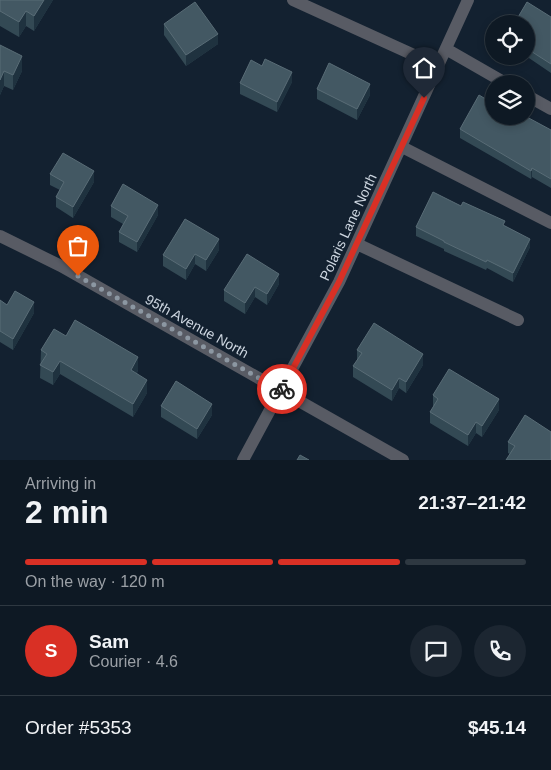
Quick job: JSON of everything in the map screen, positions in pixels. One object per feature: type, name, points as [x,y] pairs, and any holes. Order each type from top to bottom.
[{"type":"street","points":[[293,0],[438,66]]},
{"type":"street","name":"Polaris Lane North","points":[[243,460],[282,391],[358,244],[468,0]]},
{"type":"street","points":[[446,49],[491,75]]},
{"type":"street","points":[[535,100],[551,109]]},
{"type":"street","points":[[402,147],[551,223]]},
{"type":"street","name":"95th Avenue North","points":[[0,236],[61,266],[403,460]]},
{"type":"street","points":[[358,244],[518,320]]},
{"type":"building","points":[[0,0],[44,0],[34,16],[26,11],[19,22],[0,11]]},
{"type":"building","points":[[195,2],[218,34],[186,55],[164,24]]},
{"type":"building","points":[[527,2],[551,17],[551,64],[535,54],[535,15],[519,15]]},
{"type":"building","points":[[0,45],[22,56],[13,75],[4,71],[0,80]]},
{"type":"building","points":[[265,59],[292,72],[277,102],[240,83],[251,60],[262,66]]},
{"type":"building","points":[[329,63],[370,84],[357,109],[317,89]]},
{"type":"building","points":[[479,95],[485,99],[485,125],[535,125],[535,121],[551,130],[551,179],[532,168],[531,171],[460,129]]},
{"type":"building","points":[[63,153],[94,171],[73,207],[56,197],[64,182],[50,174]]},
{"type":"building","points":[[123,184],[158,205],[137,242],[119,232],[128,216],[111,206]]},
{"type":"building","points":[[433,192],[461,206],[463,202],[505,221],[503,225],[530,239],[513,273],[487,260],[486,262],[416,227]]},
{"type":"building","points":[[185,219],[219,239],[206,260],[195,254],[186,269],[163,255]]},
{"type":"building","points":[[247,254],[279,274],[267,294],[255,287],[245,303],[224,290]]},
{"type":"building","points":[[15,291],[34,302],[13,339],[0,331],[0,300],[7,305]]},
{"type":"building","points":[[75,320],[138,357],[131,370],[147,380],[133,404],[60,361],[53,372],[40,365],[47,354],[41,350],[54,329],[66,336]]},
{"type":"building","points":[[374,323],[423,354],[406,382],[399,378],[392,390],[353,366],[362,353],[357,350]]},
{"type":"building","points":[[449,369],[499,399],[482,426],[476,422],[468,435],[430,412],[438,399],[433,395]]},
{"type":"building","points":[[176,381],[212,404],[197,429],[161,406]]},
{"type":"building","points":[[525,415],[551,432],[551,460],[506,460],[515,446],[508,442]]},
{"type":"building","points":[[300,455],[309,460],[297,460]]},
{"type":"way so far","points":[[78,276],[282,391],[282,389]]},
{"type":"route","points":[[282,389],[339,282],[424,98]]}]
